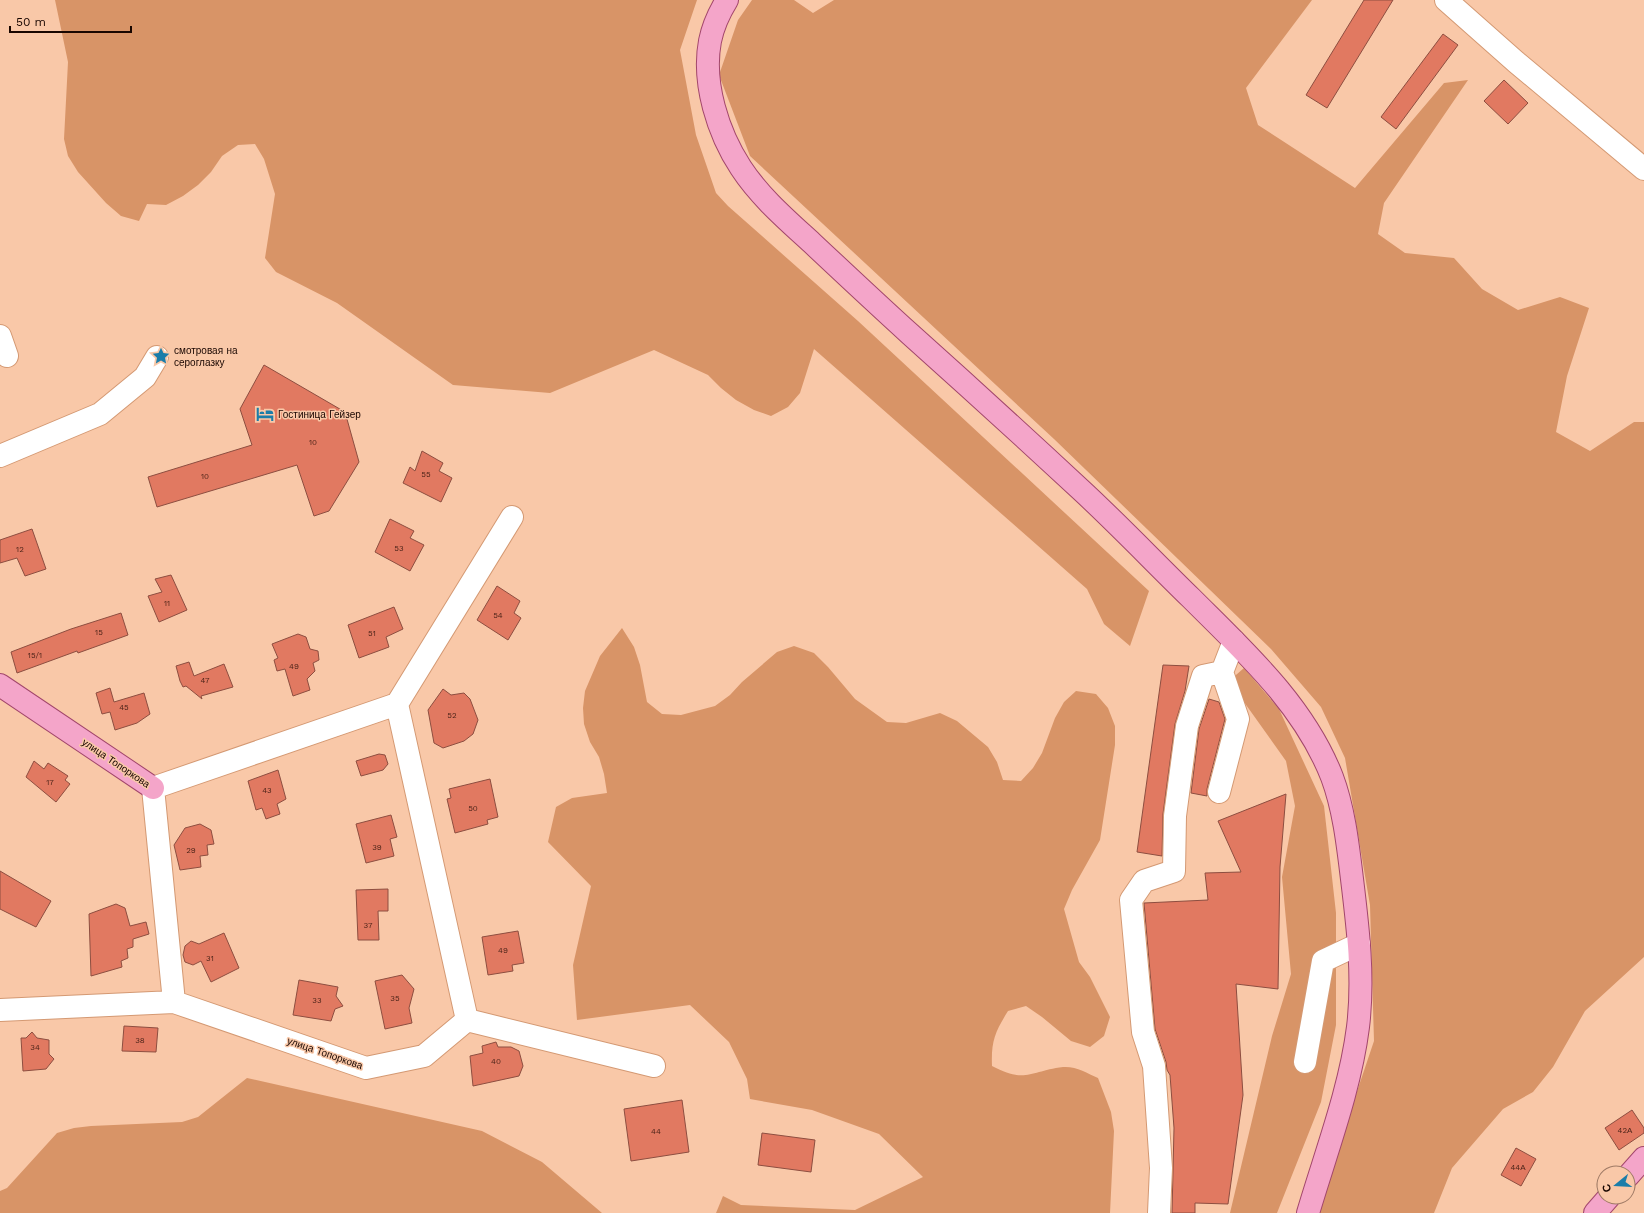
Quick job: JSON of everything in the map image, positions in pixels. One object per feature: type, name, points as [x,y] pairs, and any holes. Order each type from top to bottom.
[{"type":"main road","points":[[727,0],[717,17],[710,40],[708,54],[709,80],[714,106],[723,132],[732,153],[753,184],[776,210],[1083,491],[1234,641],[1285,697],[1305,724],[1323,755],[1334,783],[1342,813],[1350,865],[1359,944],[1360,999],[1354,1055],[1308,1213]]},
{"type":"main road","name":"улица Топоркова","points":[[0,686],[153,788]]},
{"type":"main road","points":[[1636,1167],[1644,1158]]},
{"type":"main road","points":[[1595,1213],[1602,1205]]},
{"type":"street","points":[[1446,0],[1516,62],[1644,169]]},
{"type":"street","points":[[0,456],[100,414],[145,377],[157,357]]},
{"type":"street","points":[[153,788],[397,704],[512,517]]},
{"type":"street","points":[[1219,792],[1238,719],[1222,672],[1234,641]]},
{"type":"street","points":[[1159,1213],[1161,1168],[1154,1066],[1143,1032],[1131,900],[1144,881],[1174,871],[1175,816],[1187,726],[1203,676],[1222,672]]},
{"type":"street","points":[[397,704],[467,1020],[654,1066]]},
{"type":"street","name":"улица Топоркова","points":[[153,788],[174,1002]]},
{"type":"street","points":[[1305,1062],[1323,961],[1359,944]]},
{"type":"street","name":"улица Топоркова","points":[[0,1010],[174,1002],[366,1068],[424,1056],[467,1020]]},
{"type":"shaded area","points":[[55,0],[697,0],[680,50],[696,135],[716,193],[728,206],[858,321],[1149,591],[1130,646],[1104,624],[1087,589],[814,349],[800,393],[788,407],[771,416],[754,410],[736,400],[708,375],[654,350],[550,393],[453,385],[337,303],[276,272],[265,258],[275,194],[264,159],[255,144],[238,145],[222,156],[211,172],[198,185],[183,196],[166,205],[147,204],[139,221],[121,216],[106,203],[78,172],[68,156],[64,139],[68,62]]},
{"type":"shaded area","points":[[752,0],[794,0],[813,13],[834,0],[1312,0],[1246,88],[1258,125],[1355,188],[1444,83],[1468,80],[1384,203],[1378,234],[1405,253],[1454,258],[1482,289],[1518,310],[1560,297],[1589,308],[1567,376],[1556,432],[1590,451],[1634,422],[1644,422],[1644,957],[1585,1011],[1553,1067],[1533,1092],[1503,1109],[1452,1168],[1434,1213],[1316,1213],[1374,1041],[1370,905],[1345,758],[1321,707],[1271,649],[1054,439],[750,156],[719,75],[738,20]]},
{"type":"shaded area","points":[[622,628],[634,647],[640,665],[647,702],[662,714],[681,715],[715,706],[730,695],[742,682],[777,652],[794,646],[814,653],[855,699],[887,722],[906,723],[940,713],[957,721],[988,747],[997,762],[1003,780],[1021,781],[1033,768],[1042,753],[1055,718],[1064,702],[1076,691],[1096,694],[1108,708],[1115,726],[1115,745],[1100,840],[1072,890],[1064,909],[1079,962],[1090,977],[1110,1017],[1104,1036],[1090,1047],[1071,1041],[1026,1006],[1008,1011],[1000,1025],[993,1043],[992,1066],[1003,1071],[1021,1075],[1068,1067],[1081,1070],[1098,1078],[1111,1112],[1114,1131],[1110,1213],[716,1213],[723,1196],[741,1205],[855,1210],[923,1177],[879,1134],[812,1110],[750,1099],[747,1079],[729,1042],[690,1005],[577,1020],[573,965],[591,886],[548,842],[556,807],[572,798],[607,793],[599,757],[590,742],[584,724],[583,708],[585,691],[600,656]]},
{"type":"shaded area","points":[[1244,668],[1279,709],[1324,806],[1336,913],[1336,1025],[1321,1102],[1277,1213],[1230,1213],[1272,1036],[1291,974],[1282,877],[1295,806],[1286,761],[1229,681]]},
{"type":"shaded area","points":[[247,1078],[482,1131],[542,1162],[602,1213],[0,1213],[0,1191],[7,1188],[57,1133],[74,1128],[91,1126],[182,1122],[198,1117]]},
{"type":"building","points":[[1364,0],[1393,0],[1327,108],[1306,95]]},
{"type":"building","points":[[1443,34],[1458,45],[1396,129],[1381,117]]},
{"type":"building","points":[[1504,80],[1528,103],[1508,124],[1484,101]]},
{"type":"building","points":[[264,365],[345,412],[359,462],[329,511],[314,516],[297,465],[157,507],[148,477],[252,445],[240,409]]},
{"type":"building","points":[[422,451],[443,463],[439,471],[452,478],[441,502],[403,483],[410,467],[415,471]]},
{"type":"building","points":[[390,519],[414,531],[410,538],[424,545],[410,571],[375,552]]},
{"type":"building","points":[[32,529],[46,569],[25,576],[17,558],[0,563],[0,540]]},
{"type":"building","points":[[171,575],[187,610],[159,622],[148,596],[162,592],[155,579]]},
{"type":"building","points":[[497,586],[520,601],[514,613],[521,618],[508,640],[477,620]]},
{"type":"building","points":[[394,607],[403,629],[386,637],[389,647],[359,658],[348,625]]},
{"type":"building","points":[[121,613],[128,635],[78,653],[77,651],[17,673],[11,652],[71,629]]},
{"type":"building","points":[[298,634],[306,637],[310,649],[318,651],[319,660],[313,663],[315,671],[307,679],[310,690],[293,696],[285,669],[277,671],[274,660],[278,658],[272,644]]},
{"type":"building","points":[[189,662],[194,676],[224,664],[233,687],[201,696],[202,699],[186,686],[183,687],[180,681],[176,666]]},
{"type":"building","points":[[1163,665],[1189,666],[1185,691],[1175,724],[1163,814],[1162,856],[1137,852]]},
{"type":"building","points":[[110,688],[114,702],[144,693],[150,714],[137,723],[115,730],[110,712],[102,714],[96,693]]},
{"type":"building","points":[[443,689],[451,695],[464,693],[470,699],[478,720],[473,734],[464,741],[443,748],[434,743],[428,710]]},
{"type":"building","points":[[1209,699],[1219,702],[1225,719],[1207,789],[1207,796],[1191,793],[1199,729]]},
{"type":"building","points":[[379,754],[385,755],[388,764],[383,770],[361,776],[356,761]]},
{"type":"building","points":[[34,761],[44,769],[48,763],[68,776],[65,780],[70,784],[56,802],[26,777]]},
{"type":"building","points":[[278,770],[286,799],[277,804],[280,814],[266,819],[262,808],[256,810],[248,781]]},
{"type":"building","points":[[490,779],[498,817],[487,820],[488,824],[455,833],[447,799],[451,798],[449,789]]},
{"type":"building","points":[[1286,794],[1280,867],[1278,989],[1236,984],[1243,1095],[1228,1204],[1195,1203],[1195,1213],[1172,1213],[1174,1128],[1170,1075],[1167,1070],[1166,1062],[1155,1029],[1144,903],[1208,900],[1205,873],[1241,872],[1218,821]]},
{"type":"building","points":[[391,815],[397,837],[390,839],[394,856],[366,863],[356,824]]},
{"type":"building","points":[[200,824],[211,830],[214,844],[207,845],[208,855],[200,856],[201,867],[180,870],[174,845],[185,828]]},
{"type":"building","points":[[0,871],[51,901],[36,927],[0,909]]},
{"type":"building","points":[[388,889],[388,911],[378,911],[379,940],[358,940],[356,890]]},
{"type":"building","points":[[116,904],[125,908],[130,926],[146,922],[149,934],[133,939],[133,947],[127,949],[128,958],[121,961],[122,967],[91,976],[89,914]]},
{"type":"building","points":[[518,931],[524,963],[512,965],[513,971],[488,975],[482,937]]},
{"type":"building","points":[[224,933],[239,968],[211,982],[201,961],[193,965],[185,962],[183,955],[185,946],[191,941],[199,944]]},
{"type":"building","points":[[402,975],[414,989],[409,1008],[412,1023],[385,1029],[375,981]]},
{"type":"building","points":[[299,980],[338,987],[336,996],[343,1006],[335,1009],[331,1021],[293,1015]]},
{"type":"building","points":[[124,1026],[158,1028],[156,1052],[122,1051]]},
{"type":"building","points":[[32,1032],[37,1038],[49,1040],[49,1054],[54,1059],[46,1069],[23,1071],[21,1038],[26,1038]]},
{"type":"building","points":[[496,1042],[498,1047],[511,1047],[519,1051],[523,1066],[519,1076],[473,1086],[470,1056],[483,1053],[482,1046]]},
{"type":"building","points":[[682,1100],[689,1152],[631,1161],[624,1109]]},
{"type":"building","points":[[1632,1110],[1644,1128],[1644,1133],[1619,1150],[1605,1128]]},
{"type":"building","points":[[762,1133],[815,1140],[811,1172],[758,1165]]},
{"type":"building","points":[[1516,1148],[1536,1159],[1521,1186],[1501,1175]]},
{"type":"place","name":"смотровая на сероглазку","points":[[161,356]]},
{"type":"place","name":"Гостиница Гейзер","points":[[265,414]]}]
